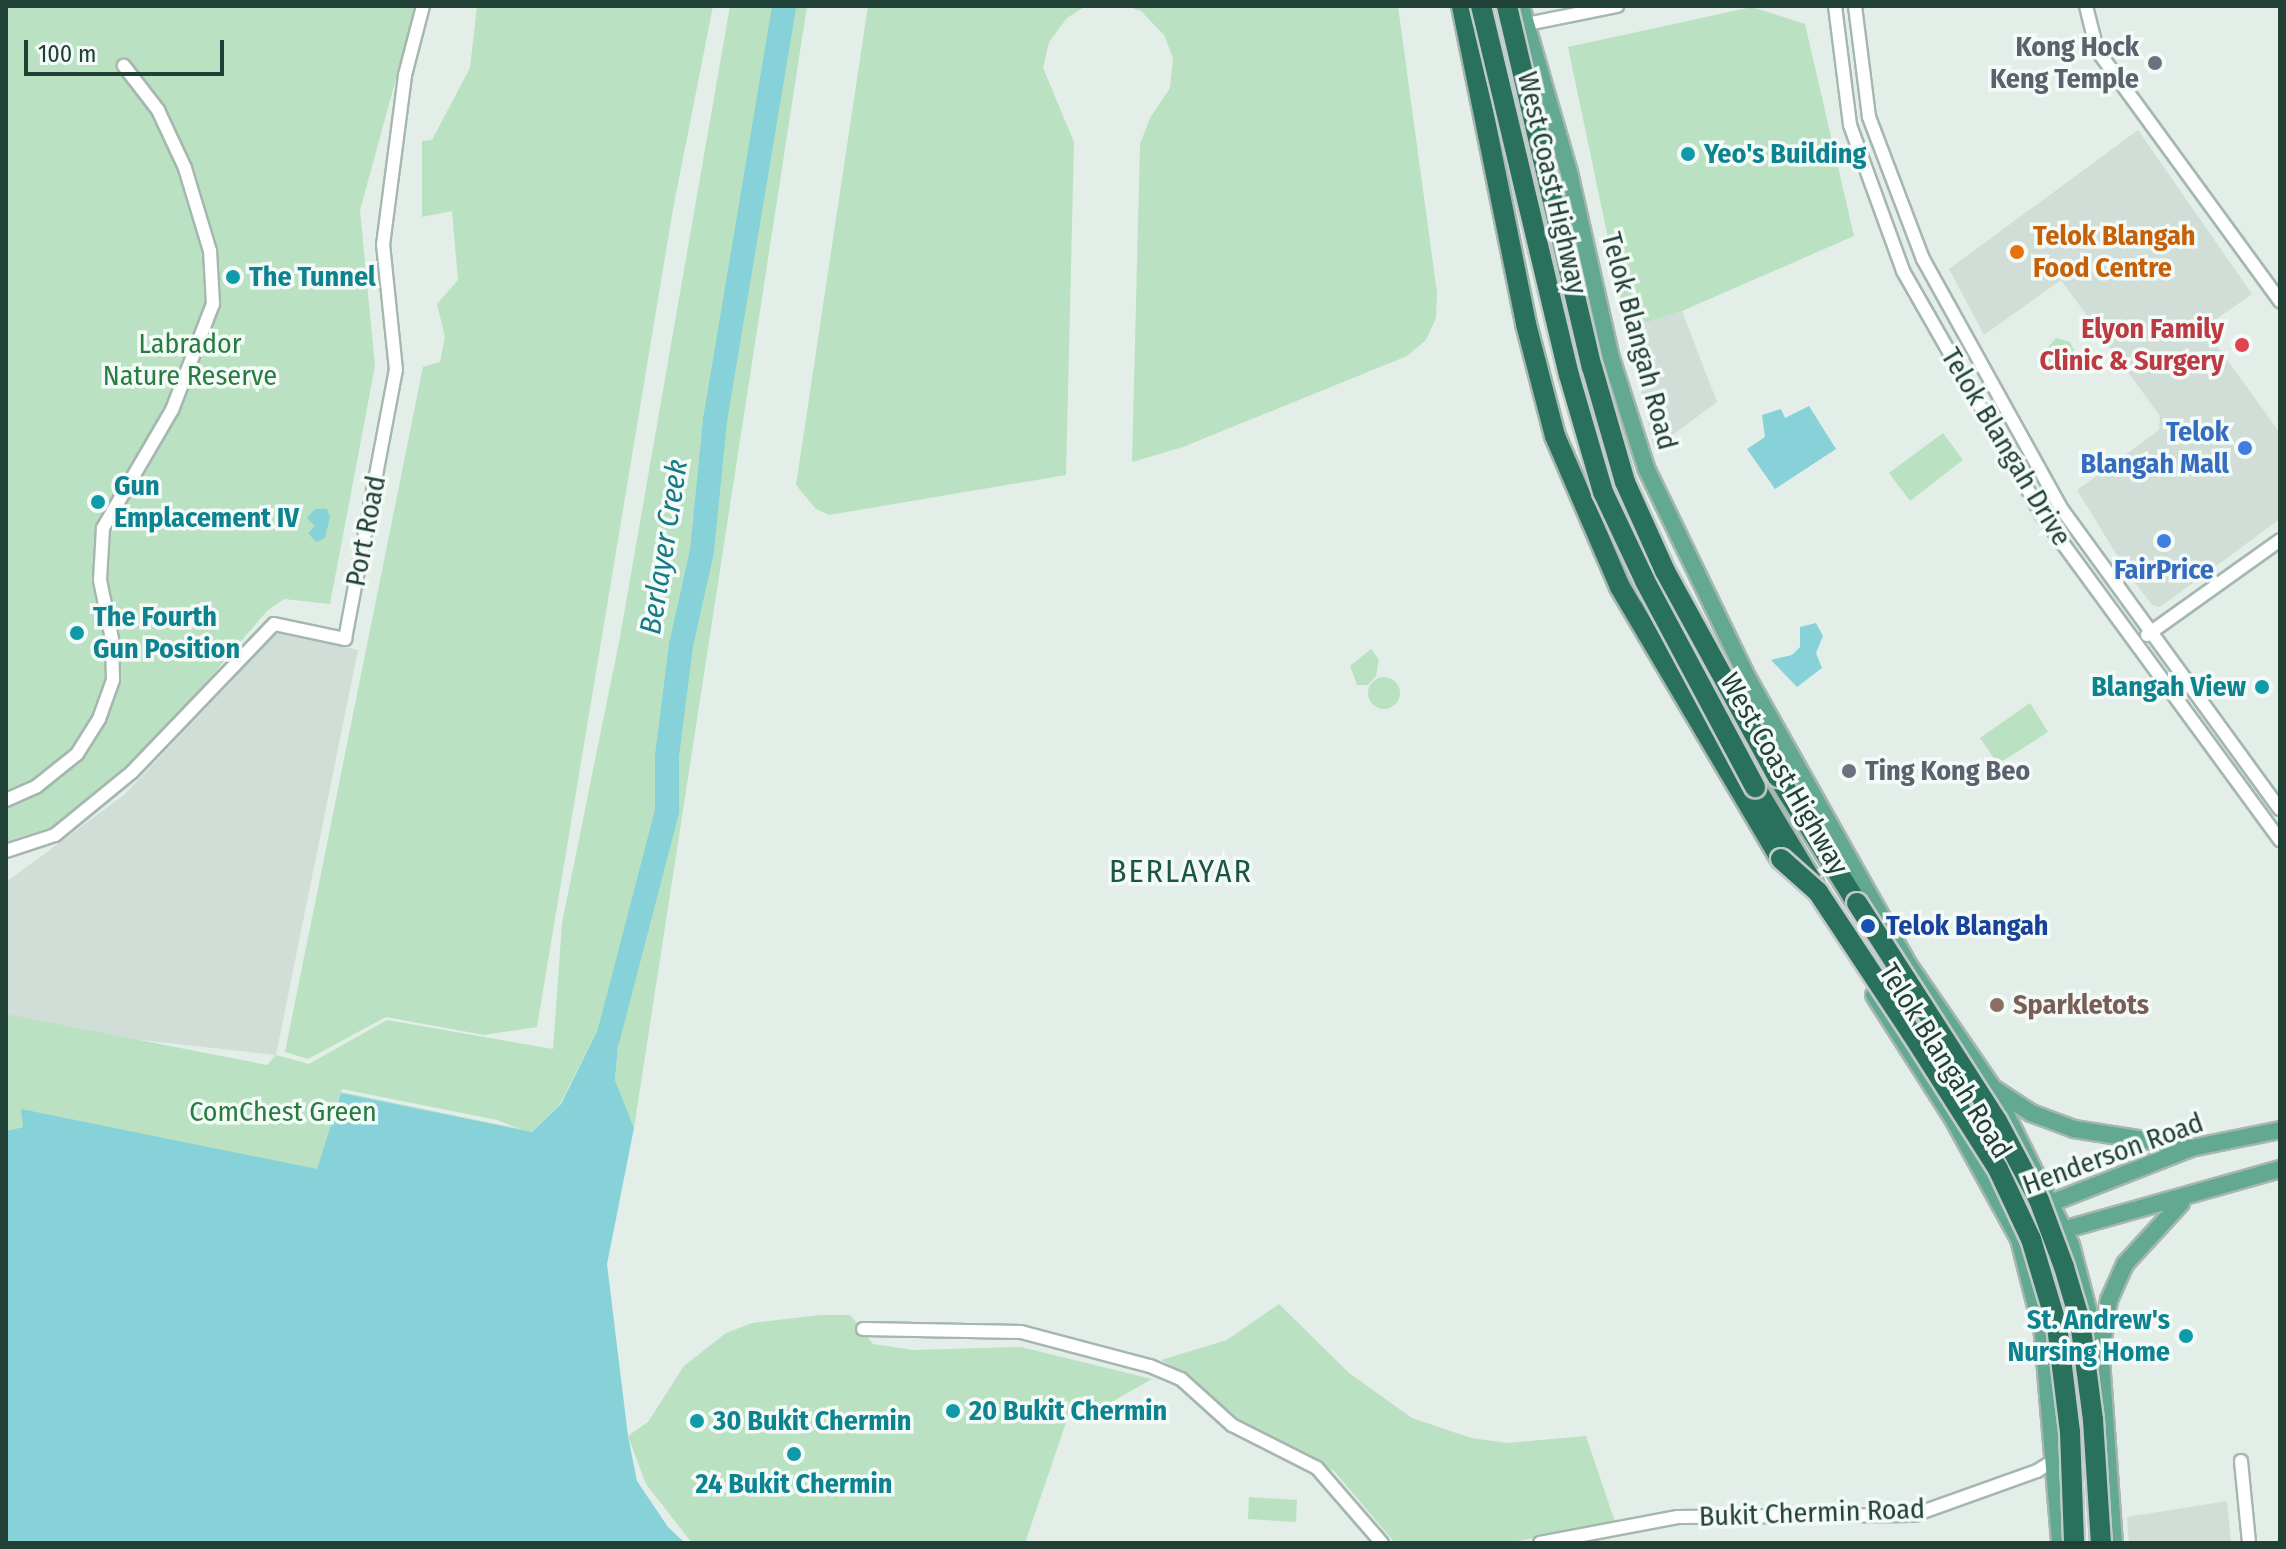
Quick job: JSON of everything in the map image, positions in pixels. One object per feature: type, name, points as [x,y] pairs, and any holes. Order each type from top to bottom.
[{"type":"highway","points":[[1462,6],[1541,385],[1555,436],[1589,520],[1655,650],[1781,859],[1818,892]]},
{"type":"highway","name":"West Coast Highway","points":[[1481,6],[1569,375],[1603,492],[1713,708],[1818,892],[1998,1169],[2031,1239],[2057,1326],[2070,1432],[2074,1543]]},
{"type":"highway","name":"West Coast Highway","points":[[1507,6],[1592,367],[1625,482],[1665,571],[1778,777],[1997,1121],[2044,1213],[2080,1321],[2101,1543]]},
{"type":"main road","name":"Telok Blangah Road","points":[[1470,6],[1596,492],[1665,642],[1779,848],[1890,1019],[2019,1239],[2043,1334],[2060,1543]]},
{"type":"main road","name":"Telok Blangah Road","points":[[1521,6],[1569,172],[1592,278],[1646,468],[1747,677],[1922,987],[1993,1088],[2065,1231],[2101,1359],[2108,1419],[2114,1543]]},
{"type":"main road","points":[[1544,295],[1579,289],[1592,278]]},
{"type":"main road","points":[[1890,1019],[1914,1011],[1922,987]]},
{"type":"main road","points":[[1993,1088],[2031,1113],[2074,1129],[2191,1148]]},
{"type":"main road","name":"Henderson Road","points":[[2010,1219],[2191,1148],[2280,1130]]},
{"type":"main road","name":"Henderson Road","points":[[2019,1239],[2065,1231],[2280,1169]]},
{"type":"main road","points":[[2101,1359],[2109,1300],[2125,1264],[2157,1224],[2188,1197]]},
{"type":"street","name":"Port Road","points":[[8,853],[55,835],[150,757],[274,624],[345,639],[396,370],[383,245],[405,75],[423,6]]},
{"type":"street","points":[[1527,24],[1617,6]]},
{"type":"street","name":"Telok Blangah Drive","points":[[1835,6],[1850,125],[1903,271],[2042,515],[2280,840]]},
{"type":"street","name":"Telok Blangah Drive","points":[[1855,6],[1869,117],[1923,259],[2061,508],[2280,809]]},
{"type":"street","points":[[2086,6],[2097,50],[2280,301]]},
{"type":"street","points":[[6,800],[37,786],[77,754],[99,719],[113,680],[112,639],[100,580],[103,528],[172,410],[213,304],[210,251],[185,168],[158,110],[124,66]]},
{"type":"street","points":[[2134,644],[2280,540]]},
{"type":"street","points":[[863,1329],[1021,1332],[1150,1366],[1181,1379],[1232,1425],[1317,1468],[1382,1543]]},
{"type":"street","name":"Bukit Chermin Road","points":[[1540,1543],[1678,1517],[1914,1515],[1971,1499],[2055,1460],[2091,1438],[2108,1419]]},
{"type":"street","points":[[2241,1461],[2249,1543]]},
{"type":"shaded area","name":"Telok Blangah Mall","points":[[2138,130],[2252,294],[2204,328],[2280,433],[2280,519],[2160,607],[2152,605],[2129,575],[2077,490],[2159,430],[2160,416],[2061,280],[1984,335],[1949,269]]},
{"type":"shaded area","points":[[1682,311],[1717,402],[1654,449],[1627,329]]},
{"type":"shaded area","points":[[278,632],[358,650],[276,1055],[6,1025],[6,882],[124,795]]},
{"type":"shaded area","points":[[2227,1501],[2231,1543],[2129,1543],[2127,1517]]},
{"type":"green space","name":"Labrador Nature Reserve","points":[[6,6],[416,6],[360,210],[375,366],[330,604],[284,599],[267,611],[155,742],[52,827],[9,841],[6,849]]},
{"type":"green space","points":[[477,6],[713,6],[673,209],[537,1027],[484,1035],[386,1017],[308,1059],[285,1052],[423,367],[440,362],[445,337],[437,304],[458,280],[452,211],[422,217],[422,141],[432,140],[470,68]]},
{"type":"green space","name":"ComChest Green","points":[[730,6],[807,6],[634,1128],[615,1080],[621,1011],[609,1007],[560,1104],[532,1132],[341,1093],[317,1170],[22,1110],[23,1127],[6,1131],[6,1014],[267,1065],[276,1055],[309,1064],[387,1020],[553,1049],[562,923],[620,637]]},
{"type":"green space","points":[[868,6],[1086,6],[1067,18],[1049,42],[1043,68],[1074,142],[1066,475],[829,515],[816,509],[796,485]]},
{"type":"green space","points":[[1126,6],[1398,6],[1437,293],[1436,318],[1426,340],[1407,356],[1183,447],[1132,462],[1140,144],[1150,118],[1170,88],[1173,58],[1164,35],[1141,11]]},
{"type":"green space","points":[[1752,7],[1805,24],[1854,236],[1682,311],[1627,329],[1568,47]]},
{"type":"green space","points":[[2056,338],[2070,342],[2076,354],[2059,369],[2042,371],[2036,361]]},
{"type":"green space","points":[[1943,433],[1963,460],[1910,501],[1889,473]]},
{"type":"green space","points":[[1371,649],[1379,660],[1376,676],[1368,685],[1357,685],[1350,666]]},
{"type":"green space","points":[[1384,677],[1396,681],[1400,693],[1396,705],[1384,709],[1372,705],[1368,693],[1372,681]]},
{"type":"green space","points":[[2030,703],[2048,732],[1998,764],[1980,738]]},
{"type":"green space","points":[[1279,1304],[1349,1373],[1412,1418],[1471,1438],[1507,1443],[1586,1436],[1615,1522],[1508,1543],[1395,1543],[1334,1471],[1236,1420],[1188,1375],[1161,1360],[1227,1340]]},
{"type":"green space","points":[[850,1315],[873,1344],[913,1350],[1021,1347],[1152,1379],[1094,1412],[1072,1405],[1025,1543],[692,1543],[646,1484],[628,1436],[648,1422],[684,1366],[726,1333],[752,1323]]},
{"type":"green space","points":[[1249,1497],[1297,1500],[1296,1522],[1248,1519]]},
{"type":"water","points":[[1809,406],[1836,449],[1775,489],[1747,449],[1765,437],[1762,415],[1781,409],[1785,418]]},
{"type":"water","points":[[315,509],[327,509],[330,517],[325,538],[316,542],[308,533],[315,526],[307,518]]},
{"type":"water","points":[[1816,623],[1823,636],[1816,653],[1822,668],[1797,687],[1771,660],[1792,655],[1800,647],[1800,627]]},
{"type":"water","points":[[609,1007],[621,1011],[615,1080],[634,1128],[607,1264],[628,1436],[637,1481],[668,1527],[685,1543],[6,1543],[6,1131],[23,1127],[21,1109],[317,1169],[341,1093],[532,1132],[561,1104]]},
{"type":"pier","points":[[342,1089],[497,1120],[521,1129],[341,1092]]},
{"type":"waterway","name":"Berlayer Creek","points":[[608,1038],[667,811],[667,756],[681,645],[702,551],[715,420],[784,6]]},
{"type":"place","name":"Kong Hock Keng Temple","points":[[2155,63]]},
{"type":"place","name":"Yeo's Building","points":[[1688,154]]},
{"type":"place","name":"Telok Blangah Food Centre","points":[[2017,252]]},
{"type":"place","name":"The Tunnel","points":[[233,277]]},
{"type":"place","name":"Elyon Family Clinic & Surgery","points":[[2242,345]]},
{"type":"place","name":"Telok Blangah Mall","points":[[2245,448]]},
{"type":"place","name":"Gun Emplacement IV","points":[[98,502]]},
{"type":"place","name":"FairPrice","points":[[2164,541]]},
{"type":"place","name":"The Fourth Gun Position","points":[[77,633]]},
{"type":"place","name":"Blangah View","points":[[2262,687]]},
{"type":"place","name":"Ting Kong Beo","points":[[1849,771]]},
{"type":"place","name":"Telok Blangah","points":[[1868,926]]},
{"type":"place","name":"Sparkletots","points":[[1997,1005]]},
{"type":"place","name":"St. Andrew's Nursing Home","points":[[2186,1336]]},
{"type":"place","name":"20 Bukit Chermin","points":[[953,1411]]},
{"type":"place","name":"30 Bukit Chermin","points":[[697,1421]]},
{"type":"place","name":"24 Bukit Chermin","points":[[794,1454]]},
{"type":"district","name":"BERLAYAR","points":[[1181,871]]}]
